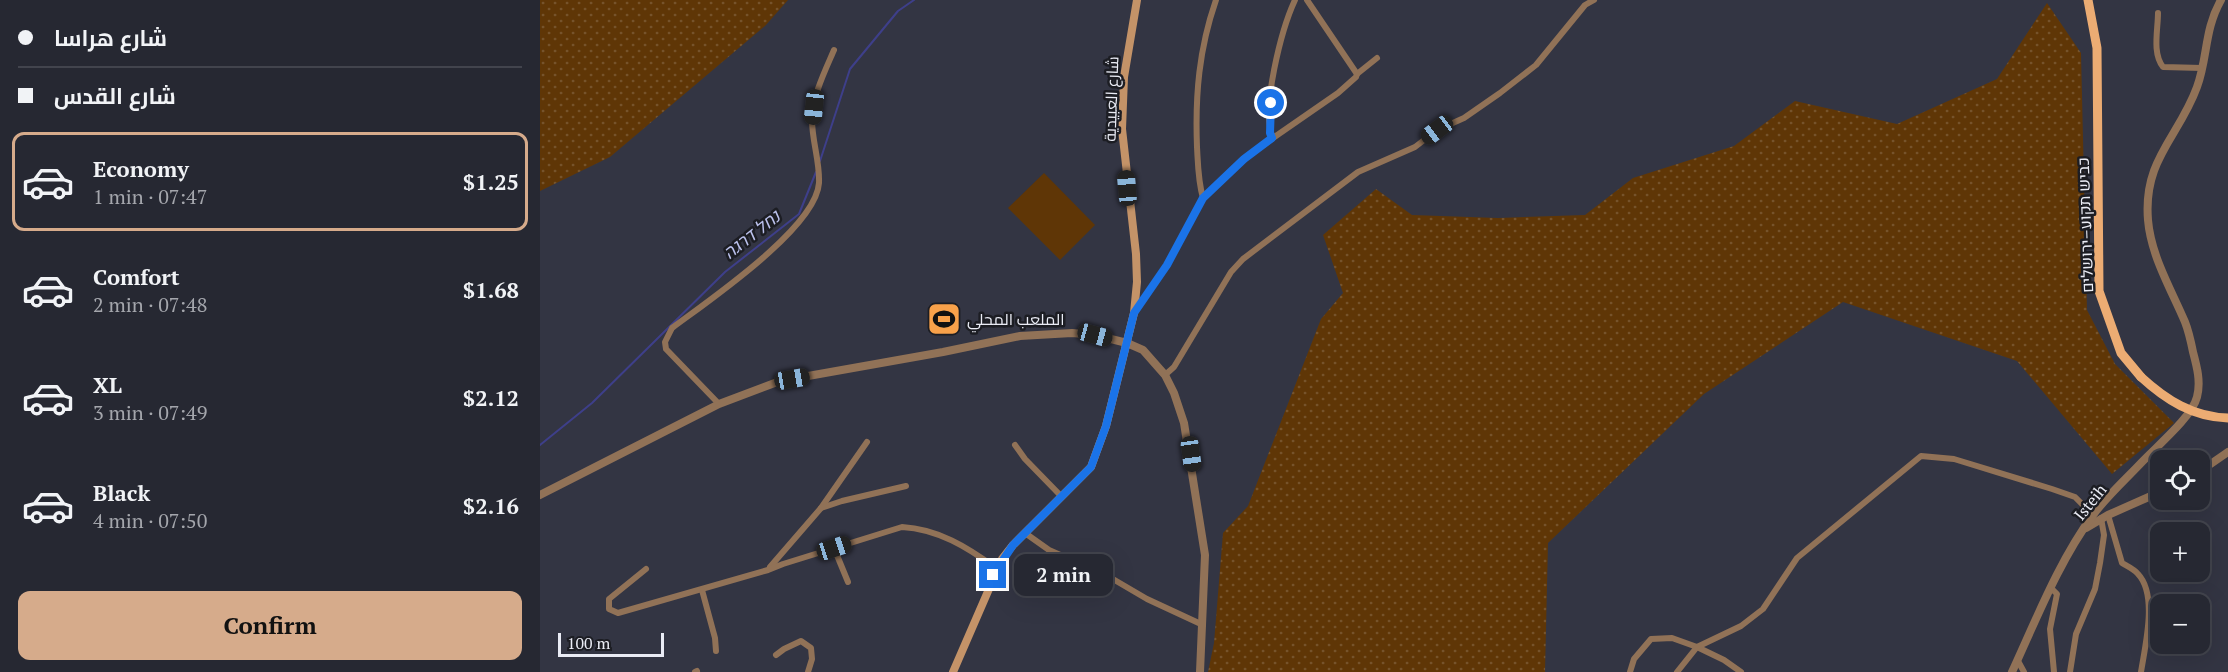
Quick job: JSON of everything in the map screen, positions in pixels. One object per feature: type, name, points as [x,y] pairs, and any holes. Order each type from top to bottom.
[{"type":"main road","name":"شارع العبيدية","points":[[953,672],[972,631],[996,568],[1013,545],[1091,467],[1106,426],[1134,313],[1137,291],[1136,254],[1122,129],[1124,77],[1137,0]]},
{"type":"main road","name":"כביש תקוע–ירושלים","points":[[2088,0],[2097,48],[2099,291],[2121,353],[2140,377],[2165,398],[2198,414],[2228,418]]},
{"type":"street","points":[[1203,198],[1197,150],[1198,74],[1203,45],[1216,0]]},
{"type":"street","points":[[1272,138],[1270,133],[1271,103],[1275,62],[1284,27],[1295,0]]},
{"type":"street","points":[[1307,0],[1357,74]]},
{"type":"street","points":[[1165,375],[1174,368],[1231,272],[1243,259],[1358,172],[1415,147],[1437,130],[1464,118],[1500,93],[1536,64],[1585,5],[1594,0]]},
{"type":"street","name":"Isteih","points":[[2012,672],[2050,588],[2085,529],[2101,516],[2197,400],[2200,385],[2186,325],[2156,256],[2148,220],[2149,189],[2157,160],[2196,89],[2209,24],[2221,0]]},
{"type":"street","points":[[2158,13],[2158,62],[2163,67],[2202,68]]},
{"type":"street","points":[[719,405],[666,349],[665,342],[672,328],[783,241],[810,207],[819,185],[812,120],[814,107],[834,50]]},
{"type":"street","points":[[1134,313],[1167,265],[1203,198],[1244,159],[1338,93],[1377,58]]},
{"type":"street","points":[[540,495],[719,405],[780,381],[1020,336],[1072,333],[1095,335],[1127,343],[1143,351],[1165,375],[1184,423],[1191,454],[1205,555],[1200,672]]},
{"type":"street","points":[[768,570],[821,508],[867,442]]},
{"type":"street","points":[[1015,445],[1024,459],[1061,496]]},
{"type":"street","points":[[2210,464],[2228,452]]},
{"type":"street","points":[[1677,672],[1697,647],[1741,626],[1763,609],[1797,558],[1920,456],[1954,459],[2052,489],[2075,497],[2101,516],[2122,563],[2138,574],[2145,588],[2149,627],[2141,672]]},
{"type":"street","points":[[821,508],[906,486]]},
{"type":"street","points":[[2101,516],[2150,496]]},
{"type":"street","points":[[2070,672],[2076,634],[2092,598],[2098,572],[2104,535],[2101,516]]},
{"type":"street","points":[[646,570],[609,599],[608,604],[612,612],[618,614],[702,590],[902,527],[932,531],[974,551],[996,568]]},
{"type":"street","points":[[1025,533],[1049,550],[1106,575],[1147,599],[1203,625]]},
{"type":"street","points":[[834,548],[848,582]]},
{"type":"street","points":[[2050,588],[2057,594],[2050,629],[2054,672]]},
{"type":"street","points":[[702,590],[715,638],[716,651]]},
{"type":"street","points":[[1630,672],[1634,659],[1651,639],[1672,638],[1724,660],[1741,672]]},
{"type":"street","points":[[776,655],[801,640],[811,648],[813,659],[808,672]]},
{"type":"street","points":[[2018,661],[2024,672]]},
{"type":"shaded area","points":[[540,0],[788,0],[766,25],[610,157],[540,191]]},
{"type":"shaded area","points":[[2047,3],[2081,53],[2087,310],[2115,364],[2174,423],[2112,474],[2017,361],[1843,302],[1704,394],[1548,543],[1545,672],[1208,672],[1214,643],[1223,533],[1248,506],[1321,319],[1343,293],[1323,235],[1376,189],[1412,215],[1498,218],[1585,215],[1633,178],[1734,146],[1795,101],[1897,124],[1997,79]]},
{"type":"shaded area","points":[[1044,173],[1095,225],[1060,260],[1008,208]]},
{"type":"waterway","name":"נחל דרגה","points":[[820,161],[850,69],[898,11],[914,0]]},
{"type":"waterway","name":"נחל דרגה","points":[[540,445],[592,403],[725,272],[799,214],[816,172]]},
{"type":"place","name":"الملعب المحلي","points":[[944,319]]},
{"type":"route","points":[[993,575],[1013,545],[1091,467],[1106,426],[1134,313],[1167,265],[1203,198],[1244,159],[1272,138],[1270,133],[1271,103]]}]
